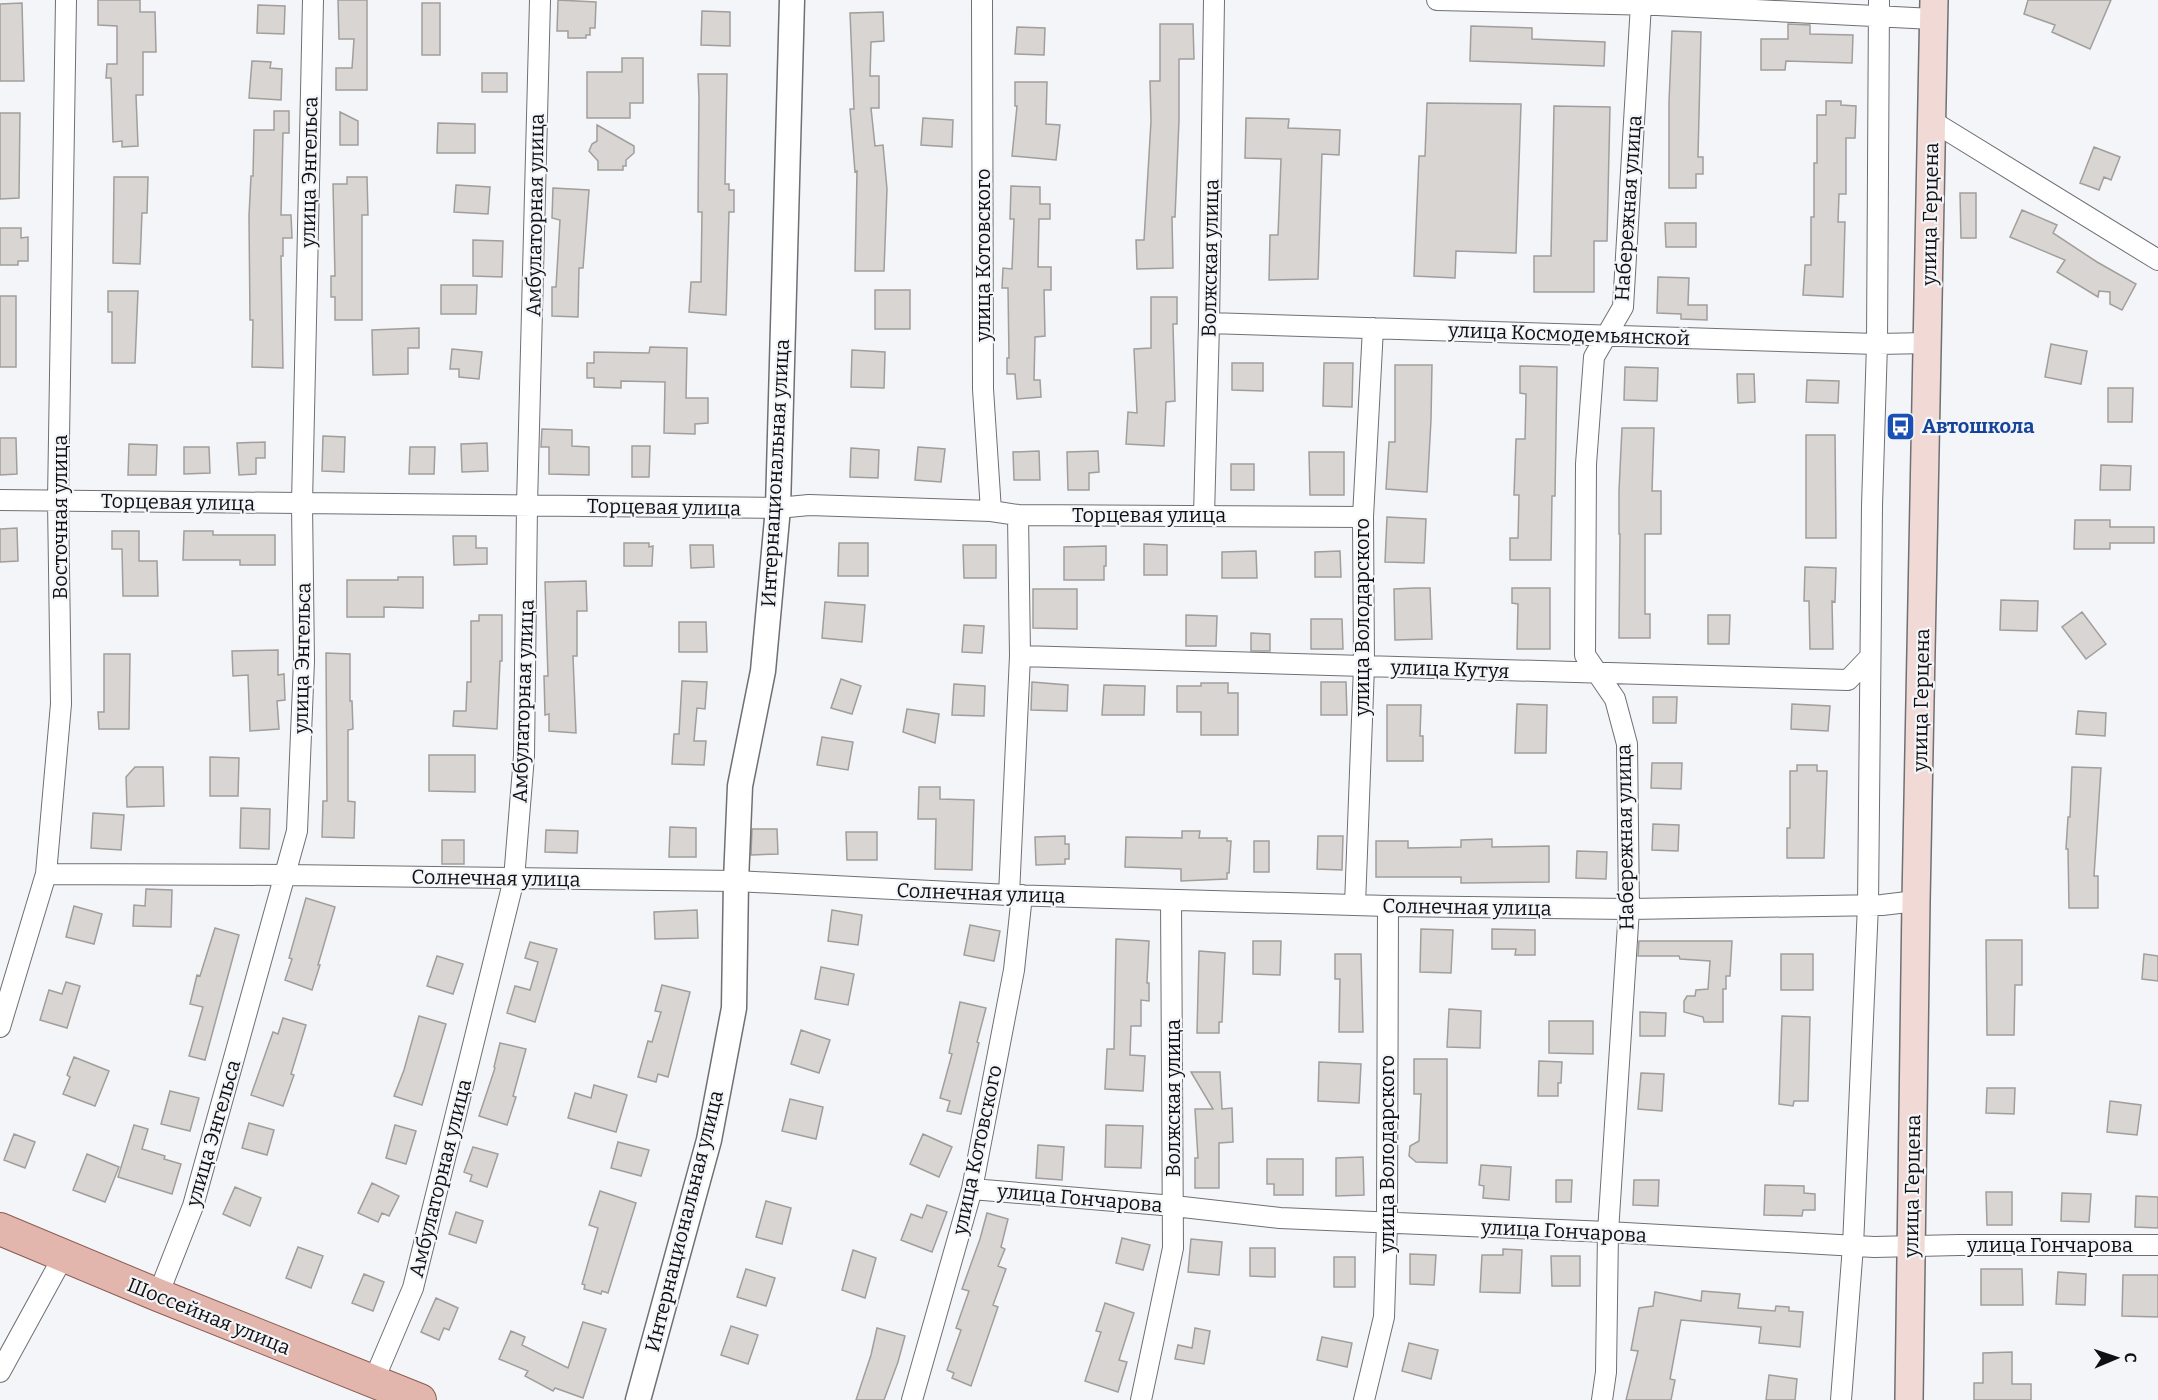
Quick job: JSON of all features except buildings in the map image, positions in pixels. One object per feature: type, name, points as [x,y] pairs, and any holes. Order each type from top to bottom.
[{"type":"main road","name":"улица Герцена","points":[[1909,1400],[1933,10]]},
{"type":"main road","name":"Шоссейная улица","points":[[0,1229],[63,1257],[420,1400]]},
{"type":"street","name":"Восточная улица","points":[[0,1027],[46,874],[61,704],[58,501],[66,0]]},
{"type":"street","name":"улица Энгельса","points":[[158,1295],[193,1206],[297,831],[304,660],[302,504],[314,0]]},
{"type":"street","name":"Амбулаторная улица","points":[[373,1382],[413,1288],[514,879],[524,756],[540,0]]},
{"type":"street","name":"Интернациональная улица","points":[[638,1400],[709,1140],[734,1008],[735,881],[741,786],[763,671],[778,508],[792,0]]},
{"type":"street","name":"улица Котовского","points":[[982,0],[983,390],[991,511]]},
{"type":"street","name":"Волжская улица","points":[[1204,516],[1214,0]]},
{"type":"street","points":[[1437,0],[1879,7],[1933,10]]},
{"type":"street","name":"Набережная улица","points":[[1602,1400],[1606,1372],[1608,1232],[1629,909],[1627,744],[1615,699],[1585,655],[1586,464],[1594,357],[1623,307],[1652,3]]},
{"type":"street","points":[[1841,1400],[1853,1246],[1868,905],[1870,657],[1877,344],[1879,7]]},
{"type":"street","points":[[1932,121],[2158,260]]},
{"type":"street","name":"улица Космодемьянской","points":[[1209,322],[1877,344],[1928,343]]},
{"type":"street","name":"улица Володарского","points":[[1354,905],[1364,666],[1363,517],[1373,328]]},
{"type":"street","name":"Торцевая улица","points":[[0,500],[778,508],[810,505],[991,511],[1018,515],[1363,517]]},
{"type":"street","name":"улица Котовского","points":[[912,1400],[972,1189],[1014,970],[1020,656],[1018,515]]},
{"type":"street","name":"улица Кутуя","points":[[1020,656],[1848,680],[1870,657]]},
{"type":"street","name":"Солнечная улица","points":[[46,874],[286,874],[735,881],[1015,895],[1388,906],[1629,909],[1868,905],[1916,901]]},
{"type":"street","name":"Волжская улица","points":[[1141,1400],[1173,1248],[1172,900]]},
{"type":"street","name":"улица Володарского","points":[[1364,1400],[1384,1317],[1388,1223],[1388,906]]},
{"type":"street","name":"улица Гончарова","points":[[972,1189],[1174,1206],[1280,1218],[1608,1232],[1853,1246],[2158,1245]]},
{"type":"street","points":[[0,1372],[63,1257]]},
{"type":"place","name":"Автошкола","points":[[1901,426]]}]
